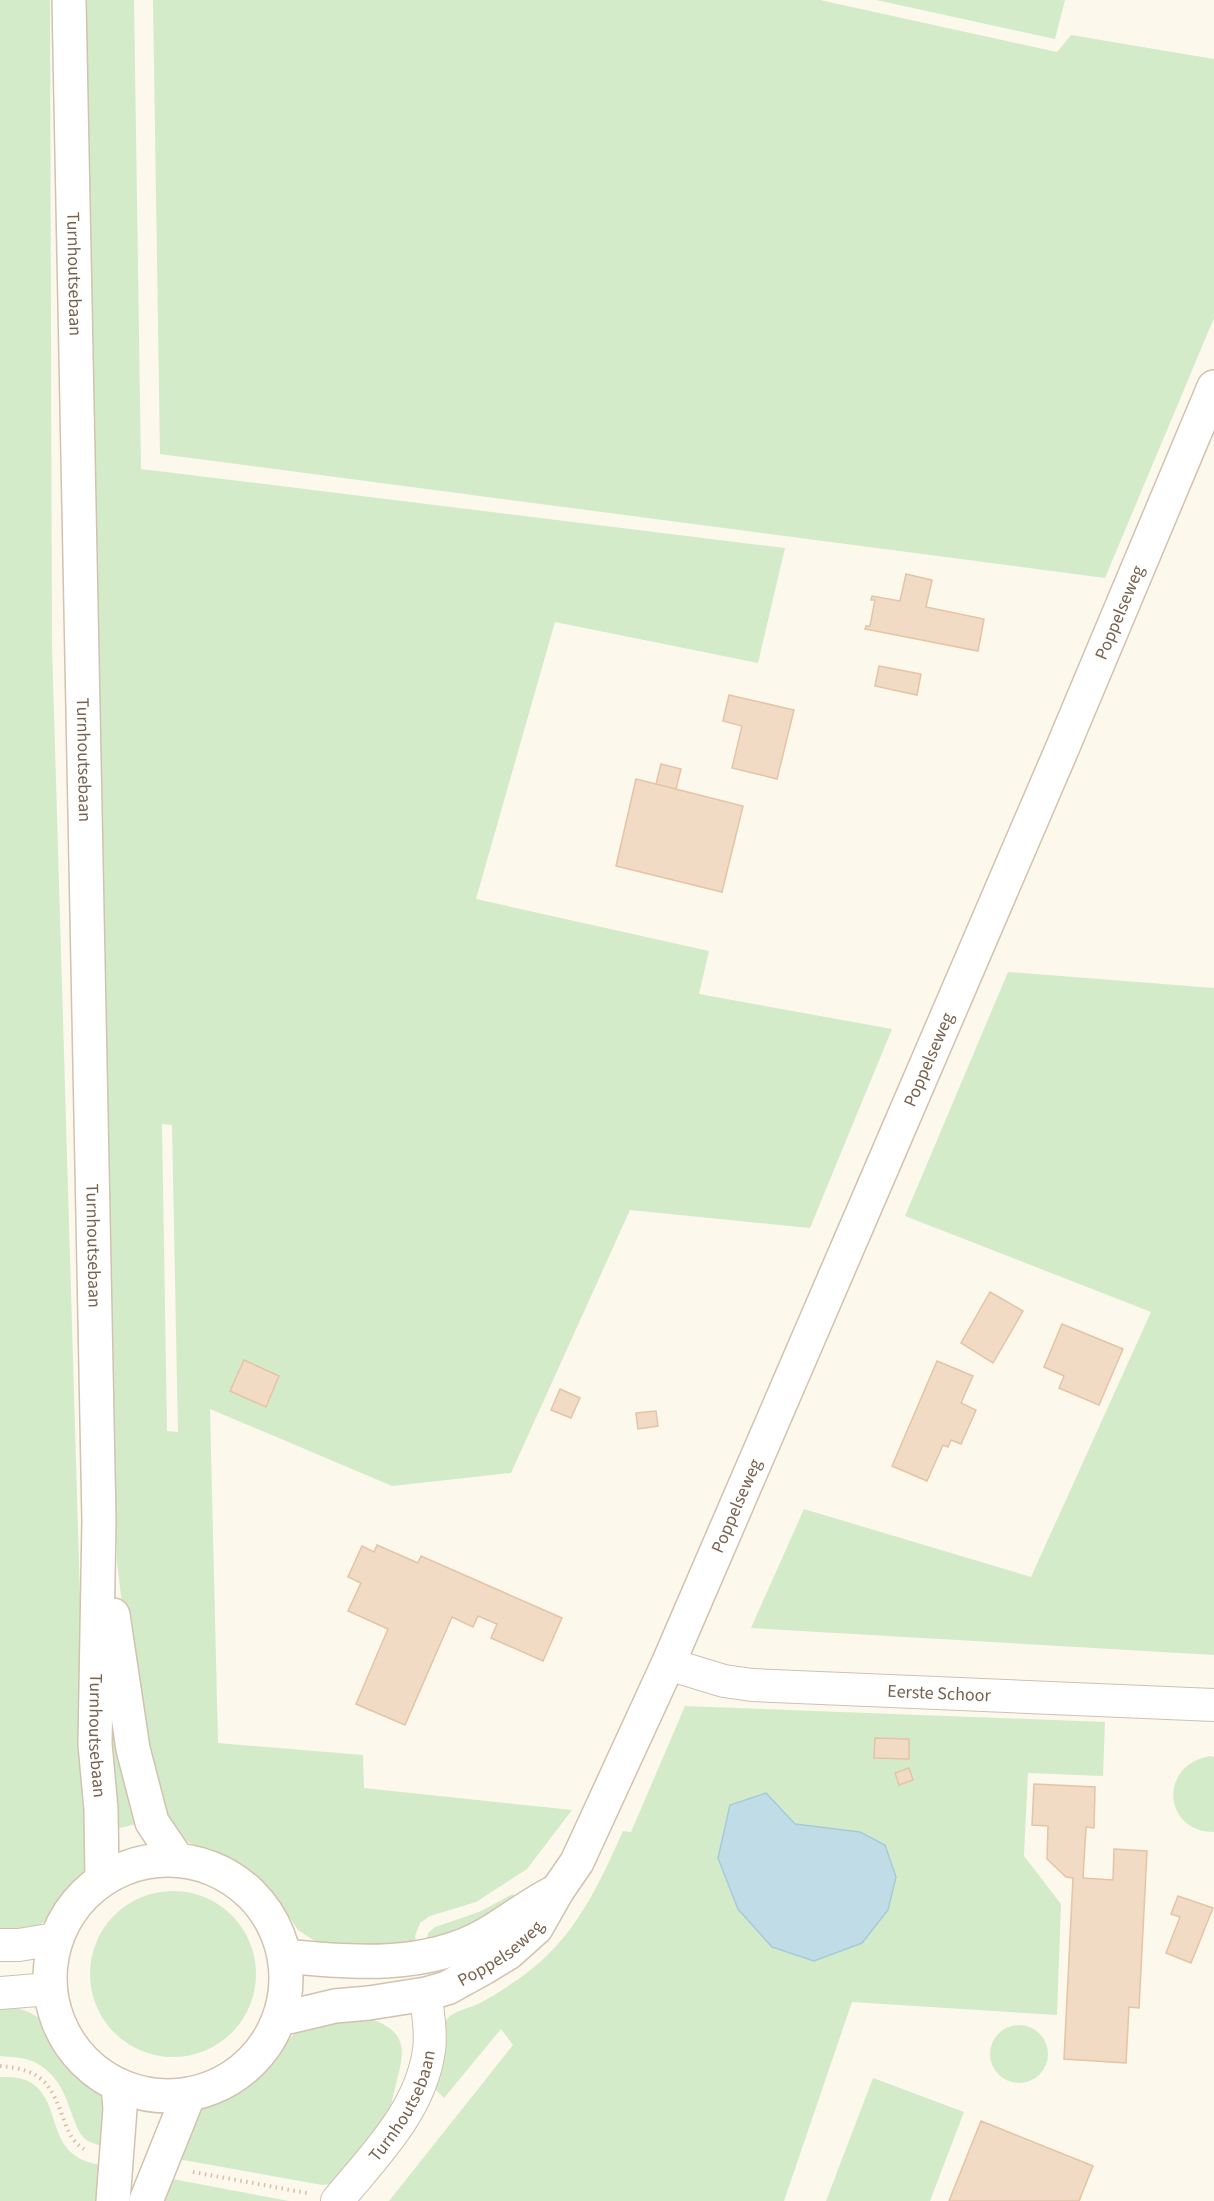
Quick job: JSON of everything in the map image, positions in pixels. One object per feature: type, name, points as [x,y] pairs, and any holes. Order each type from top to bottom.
[{"type":"main road","name":"Turnhoutsebaan","points":[[69,0],[99,1521],[95,1744],[102,1878]]},
{"type":"main road","name":"Poppelseweg","points":[[280,2019],[334,2006],[426,1994],[447,1988],[508,1953],[536,1928],[557,1890],[577,1862],[668,1664],[1011,869],[1214,387]]},
{"type":"main road","name":"Turnhoutsebaan","points":[[99,1521],[133,1749],[152,1822],[177,1858]]},
{"type":"main road","points":[[177,1858],[215,1868],[248,1888],[272,1919],[285,1956],[287,1988],[280,2019],[266,2046],[244,2069],[218,2085],[189,2094],[153,2095],[118,2085],[90,2067],[68,2042],[54,2012],[50,1989],[55,1939],[73,1905],[102,1878],[138,1862],[177,1858]]},
{"type":"main road","name":"Poppelseweg","points":[[285,1956],[367,1962],[424,1957],[470,1942],[486,1934],[533,1902],[557,1890]]},
{"type":"main road","points":[[113,2201],[120,2109],[118,2085]]},
{"type":"main road","points":[[146,2201],[189,2094]]},
{"type":"street","name":"Eerste Schoor","points":[[668,1664],[724,1681],[752,1685],[1214,1705]]},
{"type":"street","points":[[0,1945],[19,1945],[55,1939]]},
{"type":"street","points":[[0,1993],[50,1989]]},
{"type":"street","name":"Turnhoutsebaan","points":[[337,2201],[398,2125],[418,2091],[429,2049],[426,1994]]},
{"type":"green space","points":[[0,0],[50,0],[52,646],[87,1784],[81,1785],[82,1789],[88,1790],[88,1870],[49,1919],[32,1929],[0,1935]]},
{"type":"green space","points":[[83,0],[134,0],[141,469],[785,548],[758,663],[555,622],[476,899],[709,951],[699,994],[892,1029],[810,1228],[630,1210],[511,1473],[392,1486],[210,1409],[218,1743],[363,1755],[364,1788],[572,1810],[527,1869],[476,1902],[430,1916],[420,1923],[415,1936],[417,1946],[394,1950],[318,1943],[298,1930],[270,1888],[230,1858],[200,1849],[180,1837],[161,1811],[131,1680],[117,1562],[94,659]],"holes":[[[162,1124],[172,1125],[178,1432],[167,1431]]]},
{"type":"green space","points":[[153,0],[820,0],[1057,52],[1071,35],[1214,59],[1214,318],[1105,578],[160,454]]},
{"type":"green space","points":[[876,0],[1065,0],[1055,39]]},
{"type":"green space","points":[[1008,972],[1214,988],[1214,1655],[751,1628],[804,1509],[1031,1577],[1151,1312],[905,1216]]},
{"type":"green space","points":[[685,1706],[1105,1722],[1103,1776],[1028,1773],[1024,1856],[1061,1904],[1057,2015],[852,2002],[784,2201],[389,2201],[513,2045],[501,2029],[444,2098],[432,2086],[439,2040],[447,2019],[503,1990],[550,1953],[591,1897],[623,1831],[631,1832]],"holes":[[[766,1793],[795,1824],[814,1961],[772,1947],[738,1909]]]},
{"type":"green space","points":[[103,1726],[113,1726],[136,1824],[116,1829]]},
{"type":"green space","points":[[1210,1756],[1214,1757],[1214,1832],[1197,1829],[1185,1821],[1177,1810],[1173,1797],[1175,1784],[1182,1772],[1193,1762]]},
{"type":"green space","points":[[173,1891],[205,1897],[232,1915],[250,1942],[256,1974],[250,2006],[232,2033],[205,2051],[173,2057],[141,2051],[114,2033],[96,2006],[90,1974],[96,1942],[114,1915],[141,1897]]},
{"type":"green space","points":[[513,1894],[517,1899],[460,1935],[427,1939],[428,1933],[435,1927],[479,1912]]},
{"type":"green space","points":[[0,2006],[27,2011],[45,2023],[92,2081],[104,2107],[104,2146],[90,2142],[83,2136],[63,2092],[46,2069],[32,2061],[0,2056]]},
{"type":"green space","points":[[369,2018],[392,2030],[398,2038],[401,2045],[401,2064],[386,2119],[333,2184],[322,2185],[172,2158],[203,2104],[232,2091],[252,2078],[295,2033],[314,2023]]},
{"type":"green space","points":[[1019,2025],[1035,2030],[1043,2038],[1048,2054],[1043,2070],[1035,2078],[1019,2083],[1003,2078],[995,2070],[990,2054],[995,2038],[1003,2030]]},
{"type":"green space","points":[[0,2077],[25,2080],[40,2090],[47,2101],[62,2140],[70,2151],[82,2160],[101,2165],[97,2201],[0,2201]]},
{"type":"green space","points":[[873,2078],[964,2112],[930,2201],[826,2201]]},
{"type":"green space","points":[[167,2178],[289,2201],[161,2201]]},
{"type":"water","points":[[766,1793],[795,1824],[860,1832],[885,1845],[896,1877],[888,1910],[862,1943],[814,1961],[772,1947],[738,1909],[718,1858],[730,1805]]},
{"type":"building","points":[[906,574],[932,580],[926,607],[984,619],[978,651],[865,629],[866,626],[870,626],[875,600],[871,600],[872,596],[900,601]]},
{"type":"building","points":[[879,666],[921,674],[917,695],[875,686]]},
{"type":"building","points":[[729,695],[794,710],[777,779],[732,768],[742,726],[723,721]]},
{"type":"building","points":[[661,764],[681,769],[676,789],[656,784]]},
{"type":"building","points":[[636,779],[743,806],[722,892],[616,866]]},
{"type":"building","points":[[990,1292],[1023,1311],[993,1363],[961,1343]]},
{"type":"building","points":[[1062,1324],[1123,1349],[1099,1405],[1059,1388],[1064,1376],[1044,1367]]},
{"type":"building","points":[[244,1360],[279,1376],[266,1407],[230,1391]]},
{"type":"building","points":[[937,1361],[973,1376],[961,1403],[976,1410],[961,1444],[951,1440],[948,1447],[943,1445],[927,1481],[892,1466]]},
{"type":"building","points":[[560,1389],[580,1398],[571,1418],[551,1410]]},
{"type":"building","points":[[656,1411],[658,1426],[638,1429],[636,1413]]},
{"type":"building","points":[[377,1545],[418,1563],[421,1556],[562,1618],[543,1661],[491,1638],[497,1624],[478,1616],[473,1627],[452,1617],[405,1725],[356,1704],[388,1629],[348,1611],[361,1583],[348,1577],[362,1546],[374,1552]]},
{"type":"building","points":[[875,1738],[909,1739],[909,1759],[874,1758]]},
{"type":"building","points":[[909,1768],[913,1780],[899,1785],[895,1773]]},
{"type":"building","points":[[1034,1784],[1095,1787],[1094,1828],[1086,1827],[1083,1878],[1113,1880],[1114,1849],[1147,1851],[1139,2008],[1129,2007],[1126,2063],[1064,2059],[1073,1878],[1066,1877],[1047,1859],[1048,1826],[1032,1825]]},
{"type":"building","points":[[1178,1896],[1213,1908],[1191,1963],[1166,1953],[1180,1917],[1171,1914]]},
{"type":"building","points":[[981,2121],[1093,2166],[1079,2201],[949,2201]]}]
